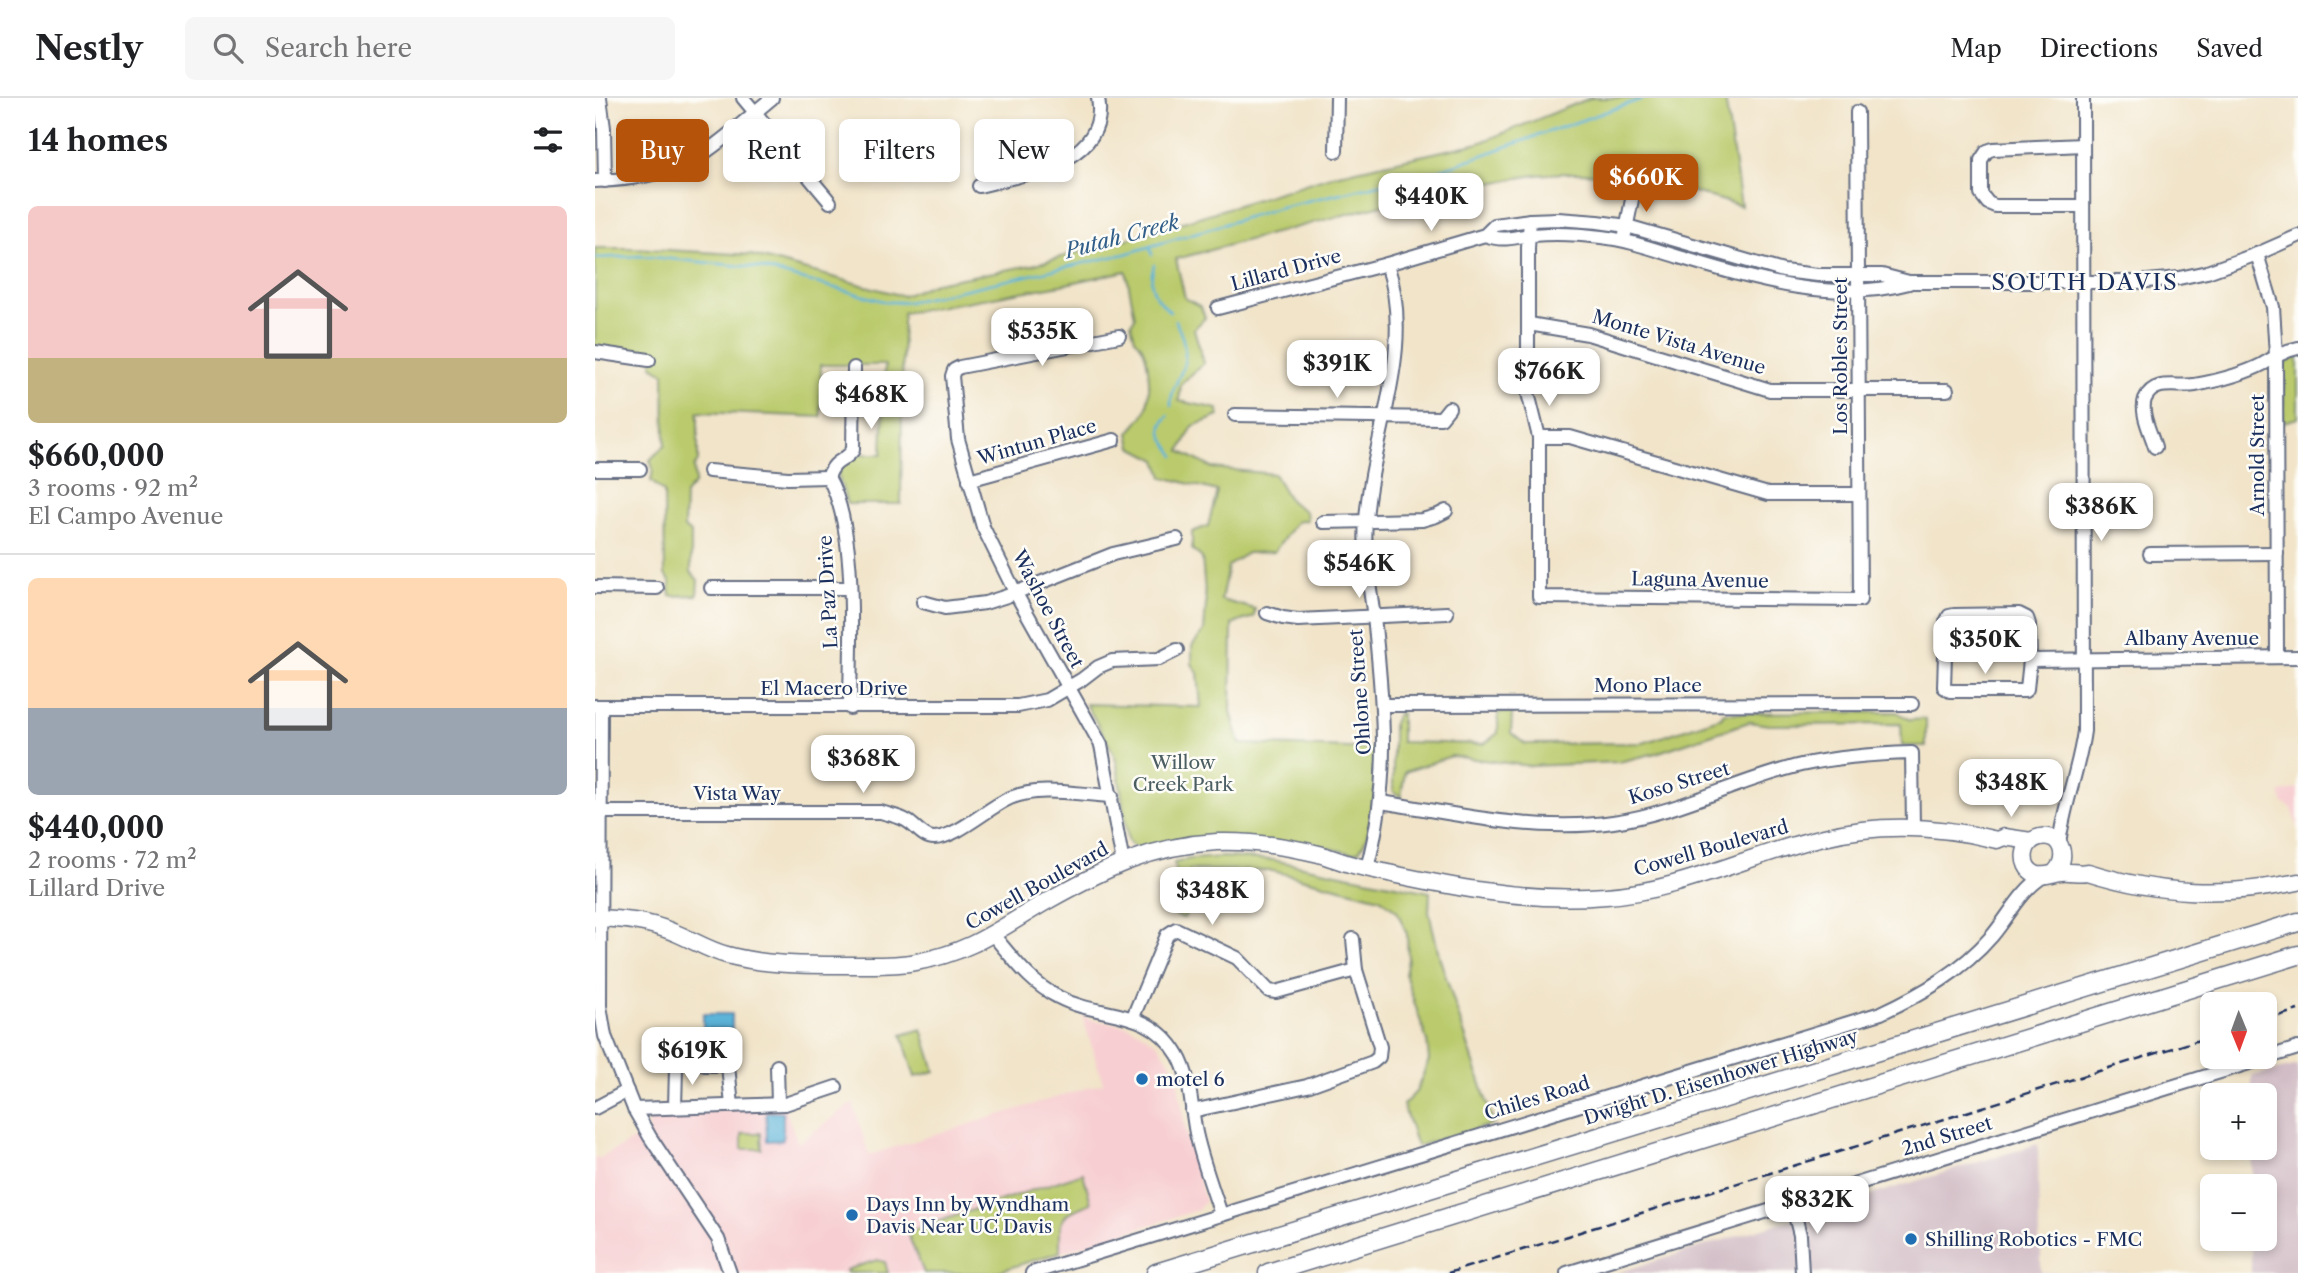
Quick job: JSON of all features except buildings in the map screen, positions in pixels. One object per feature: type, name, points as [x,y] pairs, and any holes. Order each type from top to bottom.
[{"type":"highway","name":"Dwight D. Eisenhower Highway","points":[[1156,1273],[2298,922]]},
{"type":"highway","points":[[1268,1273],[2298,955]]},
{"type":"main road","name":"Cowell Boulevard","points":[[598,919],[651,923],[724,954],[766,963],[888,965],[915,962],[972,946],[1045,903],[1127,862],[1145,862],[1188,854],[1242,852],[1361,867],[1505,895],[1575,898],[1649,890],[1687,881],[1825,836],[1879,828],[1943,829],[1997,839],[2004,836],[2037,839]]},
{"type":"main road","name":"Cowell Boulevard","points":[[1997,839],[2025,861]]},
{"type":"main road","points":[[2088,872],[2055,840],[2037,839],[2027,846],[2025,861],[2035,874],[2088,872],[2151,888],[2188,892],[2241,891],[2298,882]]},
{"type":"main road","points":[[2049,874],[2062,863],[2061,848]]},
{"type":"street","points":[[600,98],[604,128],[600,181],[633,179],[685,164],[705,152],[772,98]]},
{"type":"street","points":[[743,98],[829,202]]},
{"type":"street","points":[[979,186],[1056,165],[1074,155],[1088,141],[1097,122],[1098,98]]},
{"type":"street","points":[[1336,151],[1337,98]]},
{"type":"street","points":[[2061,848],[2064,812],[2076,773],[2084,731],[2083,98]]},
{"type":"street","name":"Los Robles Street","points":[[1857,112],[1860,600]]},
{"type":"street","points":[[2083,145],[1993,149],[1987,151],[1981,160],[1981,194],[1988,203],[1995,206],[2083,206]]},
{"type":"street","points":[[1623,241],[1636,180]]},
{"type":"street","points":[[1530,220],[1528,393],[1539,437],[1570,437],[1768,494],[1859,494]]},
{"type":"street","name":"Lillard Drive","points":[[1218,307],[1387,264],[1485,235],[1495,225],[1530,220],[1581,220],[1627,226],[1767,267],[1805,274],[1882,275],[1909,282],[2083,283],[2179,278],[2207,272],[2298,236]]},
{"type":"street","points":[[1580,235],[1581,220]]},
{"type":"street","name":"Lillard Drive","points":[[1485,235],[1500,240],[1530,235],[1580,235],[1623,241],[1789,287],[1882,290],[1909,282]]},
{"type":"street","name":"Arnold Street","points":[[2257,254],[2273,307],[2276,355],[2277,657]]},
{"type":"street","points":[[1732,273],[1736,258]]},
{"type":"street","name":"Ohlone Street","points":[[1361,867],[1381,802],[1385,756],[1383,705],[1365,522],[1396,355],[1398,330],[1395,295],[1387,264]]},
{"type":"street","name":"Monte Vista Avenue","points":[[1529,324],[1588,334],[1770,390],[1947,390]]},
{"type":"street","name":"Washoe Street","points":[[1119,337],[954,370],[952,376],[958,439],[983,527],[1015,592],[1101,744],[1127,862]]},
{"type":"street","points":[[2155,447],[2144,412],[2145,400],[2153,389],[2167,384],[2190,386],[2208,382],[2263,364],[2276,355],[2298,348]]},
{"type":"street","points":[[595,352],[649,360]]},
{"type":"street","points":[[709,471],[787,478],[828,477],[836,462],[853,450],[854,368]]},
{"type":"street","points":[[1235,415],[1441,418],[1449,408]]},
{"type":"street","name":"Laguna Avenue","points":[[1539,437],[1539,597],[1860,600]]},
{"type":"street","name":"Wintun Place","points":[[969,481],[1114,440]]},
{"type":"street","points":[[595,469],[640,469]]},
{"type":"street","name":"La Paz Drive","points":[[828,477],[846,540],[850,588],[850,708]]},
{"type":"street","points":[[1323,522],[1422,520],[1446,510]]},
{"type":"street","points":[[923,602],[946,608],[965,607],[1015,592],[1113,554],[1177,538]]},
{"type":"street","points":[[2150,554],[2277,553]]},
{"type":"street","points":[[595,587],[657,588]]},
{"type":"street","points":[[711,587],[850,588]]},
{"type":"street","points":[[1267,613],[1298,620],[1447,612]]},
{"type":"street","points":[[2019,614],[2027,618],[2029,624],[2030,660],[2025,691],[1950,691],[1944,687],[1946,622],[1949,616],[2019,614]]},
{"type":"street","name":"El Macero Drive","points":[[598,706],[1018,706],[1047,700],[1098,667],[1112,662],[1159,659],[1177,650]]},
{"type":"street","name":"Albany Avenue","points":[[2030,660],[2298,657]]},
{"type":"street","name":"Mono Place","points":[[1383,705],[1912,704]]},
{"type":"street","points":[[598,706],[598,919],[600,1006],[605,1036],[634,1109],[718,1239],[730,1273]]},
{"type":"street","name":"Koso Street","points":[[1381,802],[1534,824],[1613,822],[1645,815],[1800,765],[1865,755],[1912,753],[1913,827]]},
{"type":"street","name":"Vista Way","points":[[598,812],[881,812],[907,820],[928,838],[936,838],[1023,794],[1037,792],[1112,796]]},
{"type":"street","points":[[2037,839],[2064,812]]},
{"type":"street","points":[[2018,900],[2025,861]]},
{"type":"street","points":[[2018,900],[2035,881],[2049,874]]},
{"type":"street","name":"Chiles Road","points":[[1032,1273],[1881,1013],[1940,982],[1970,958],[1991,937],[2018,900]]},
{"type":"street","points":[[1133,1017],[1167,935],[1176,929],[1237,958],[1269,990],[1276,992],[1356,970]]},
{"type":"street","points":[[993,935],[1034,982],[1058,997],[1084,1008],[1133,1017],[1148,1024],[1161,1034],[1179,1056],[1199,1148],[1221,1214]]},
{"type":"street","points":[[1192,1111],[1307,1086],[1373,1062],[1379,1057],[1380,1047],[1356,970],[1353,939]]},
{"type":"street","name":"2nd Street","points":[[1567,1273],[2298,1048]]},
{"type":"street","points":[[705,1065],[729,1065],[731,1106]]},
{"type":"street","points":[[777,1066],[778,1104]]},
{"type":"street","points":[[675,1107],[676,1068]]},
{"type":"street","points":[[634,1109],[785,1104],[836,1087]]},
{"type":"street","points":[[595,1108],[627,1091]]},
{"type":"street","points":[[1792,1204],[1800,1235],[1802,1273]]},
{"type":"shaded area","points":[[2298,788],[2298,828],[2292,808],[2283,803],[2280,793]]},
{"type":"shaded area","points":[[1082,1015],[1092,1020],[1125,1025],[1139,1031],[1159,1045],[1170,1062],[1178,1083],[1186,1134],[1205,1201],[1198,1210],[994,1273],[595,1273],[595,1158],[600,1158],[648,1132],[648,1112],[785,1108],[798,1143],[853,1103],[869,1155],[1103,1083]]},
{"type":"shaded area","points":[[2298,1065],[2298,1273],[2251,1273],[2251,1251],[2277,1251],[2277,1174],[2252,1174],[2252,1160],[2277,1160],[2277,1083],[2252,1083],[2252,1076]]},
{"type":"shaded area","points":[[2038,1144],[2041,1272],[2152,1273],[1616,1273]]},
{"type":"green space","name":"Willow Creek Park","points":[[1590,98],[1725,98],[1741,206],[1627,172],[1624,176],[1602,170],[1601,174],[1539,175],[1479,186],[1477,180],[1176,259],[1185,298],[1201,307],[1205,318],[1194,329],[1204,363],[1181,384],[1179,401],[1218,409],[1219,416],[1193,426],[1180,451],[1212,468],[1274,474],[1290,501],[1306,512],[1307,520],[1296,522],[1274,552],[1247,553],[1228,566],[1221,600],[1255,609],[1254,617],[1232,624],[1231,712],[1240,744],[1377,749],[1372,816],[1365,841],[1359,851],[1352,853],[1304,843],[1140,848],[1131,845],[1128,840],[1117,764],[1086,704],[1201,707],[1198,673],[1192,664],[1192,646],[1204,631],[1206,604],[1202,558],[1192,549],[1192,532],[1208,526],[1217,491],[1163,477],[1157,460],[1132,447],[1129,433],[1146,410],[1149,383],[1144,352],[1135,339],[1131,324],[1135,317],[1126,271],[903,313],[901,504],[847,504],[838,474],[841,466],[858,454],[882,454],[885,365],[821,365],[821,417],[698,412],[698,461],[694,467],[695,483],[685,494],[684,528],[691,533],[691,572],[698,580],[697,595],[670,596],[670,581],[665,575],[664,492],[651,481],[653,469],[650,460],[665,445],[664,373],[652,366],[653,355],[595,349],[595,248],[751,255],[903,296],[935,283],[1032,265],[1141,235],[1334,175],[1479,143]]},
{"type":"green space","points":[[2298,357],[2298,418],[2283,422],[2284,367],[2287,362]]},
{"type":"green space","points":[[1498,712],[1512,713],[1511,733],[1525,744],[1643,743],[1722,717],[1723,713],[1897,712],[1910,720],[1926,719],[1926,746],[1902,746],[1901,724],[1769,725],[1749,722],[1656,753],[1619,762],[1530,766],[1451,756],[1405,772],[1401,797],[1393,791],[1393,723],[1398,714],[1401,713],[1401,742],[1484,744],[1498,733]]},
{"type":"green space","points":[[1224,857],[1273,860],[1430,892],[1429,912],[1440,959],[1494,1124],[1417,1146],[1403,1105],[1416,1092],[1429,1060],[1427,1041],[1405,974],[1408,959],[1407,934],[1397,911],[1380,898],[1273,871],[1190,870],[1186,877],[1191,904],[1184,918],[1176,916],[1181,903],[1174,863]]},
{"type":"green space","points":[[922,1029],[935,1071],[915,1077],[902,1035]]},
{"type":"green space","points":[[742,1133],[761,1133],[762,1149],[742,1149]]},
{"type":"green space","points":[[1083,1173],[1091,1203],[1063,1219],[1060,1252],[993,1273],[924,1273],[907,1232]]},
{"type":"green space","points":[[877,1260],[885,1262],[888,1273],[847,1273],[846,1270]]},
{"type":"water","points":[[703,1014],[732,1014],[732,1029],[703,1029]]},
{"type":"water","points":[[766,1112],[783,1112],[783,1140],[767,1141]]},
{"type":"waterway","name":"Putah Creek","points":[[595,258],[641,256],[760,268],[887,302],[908,302],[1125,254],[1281,207],[1440,170],[1645,98]]},
{"type":"waterway","points":[[1150,246],[1152,255]]},
{"type":"waterway","points":[[1154,265],[1151,280],[1154,292],[1170,312]]},
{"type":"waterway","points":[[1171,406],[1172,394],[1185,358],[1183,341],[1175,320]]},
{"type":"waterway","points":[[1168,416],[1162,431],[1175,456]]},
{"type":"railway","points":[[2277,1016],[2298,1010]]},
{"type":"railway","points":[[1448,1273],[2200,1040]]},
{"type":"place","name":"motel 6","points":[[1142,1079]]},
{"type":"place","name":"Days Inn by Wyndham Davis Near UC Davis","points":[[852,1215]]},
{"type":"place","name":"Shilling Robotics - FMC","points":[[1911,1239]]},
{"type":"district","name":"SOUTH DAVIS","points":[[2085,282]]}]
